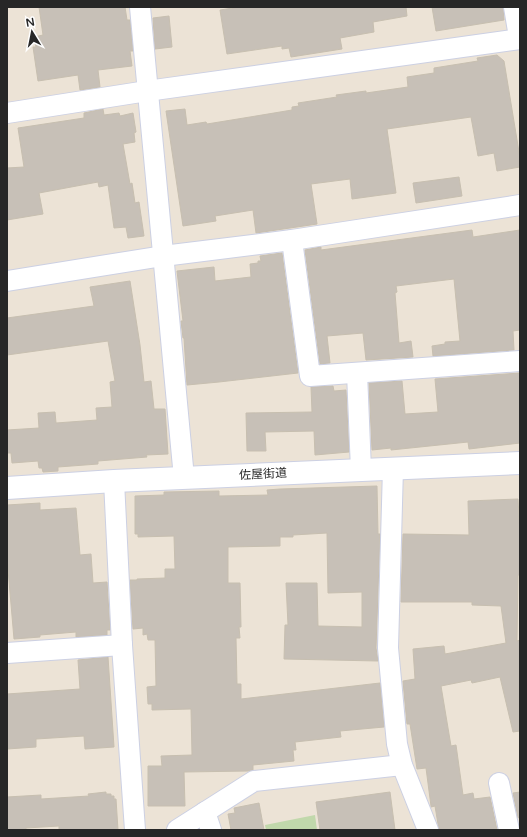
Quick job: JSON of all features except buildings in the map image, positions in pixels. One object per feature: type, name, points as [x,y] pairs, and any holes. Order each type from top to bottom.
[{"type":"street","points":[[140,7],[184,478]]},
{"type":"street","points":[[7,113],[147,91],[520,38],[515,7]]},
{"type":"street","points":[[7,281],[163,256],[292,240],[520,205]]},
{"type":"street","points":[[292,240],[310,376],[520,361]]},
{"type":"street","points":[[357,373],[361,470]]},
{"type":"street","name":"佐屋街道","points":[[7,488],[184,478],[520,463]]},
{"type":"street","points":[[393,468],[388,648],[397,744],[402,765],[428,830]]},
{"type":"street","points":[[114,482],[122,645],[135,830]]},
{"type":"street","points":[[7,653],[122,645]]},
{"type":"street","points":[[177,830],[208,821],[254,781],[402,765]]},
{"type":"street","points":[[499,783],[509,830]]},
{"type":"green space","points":[[315,815],[317,830],[266,830],[265,825]]}]
